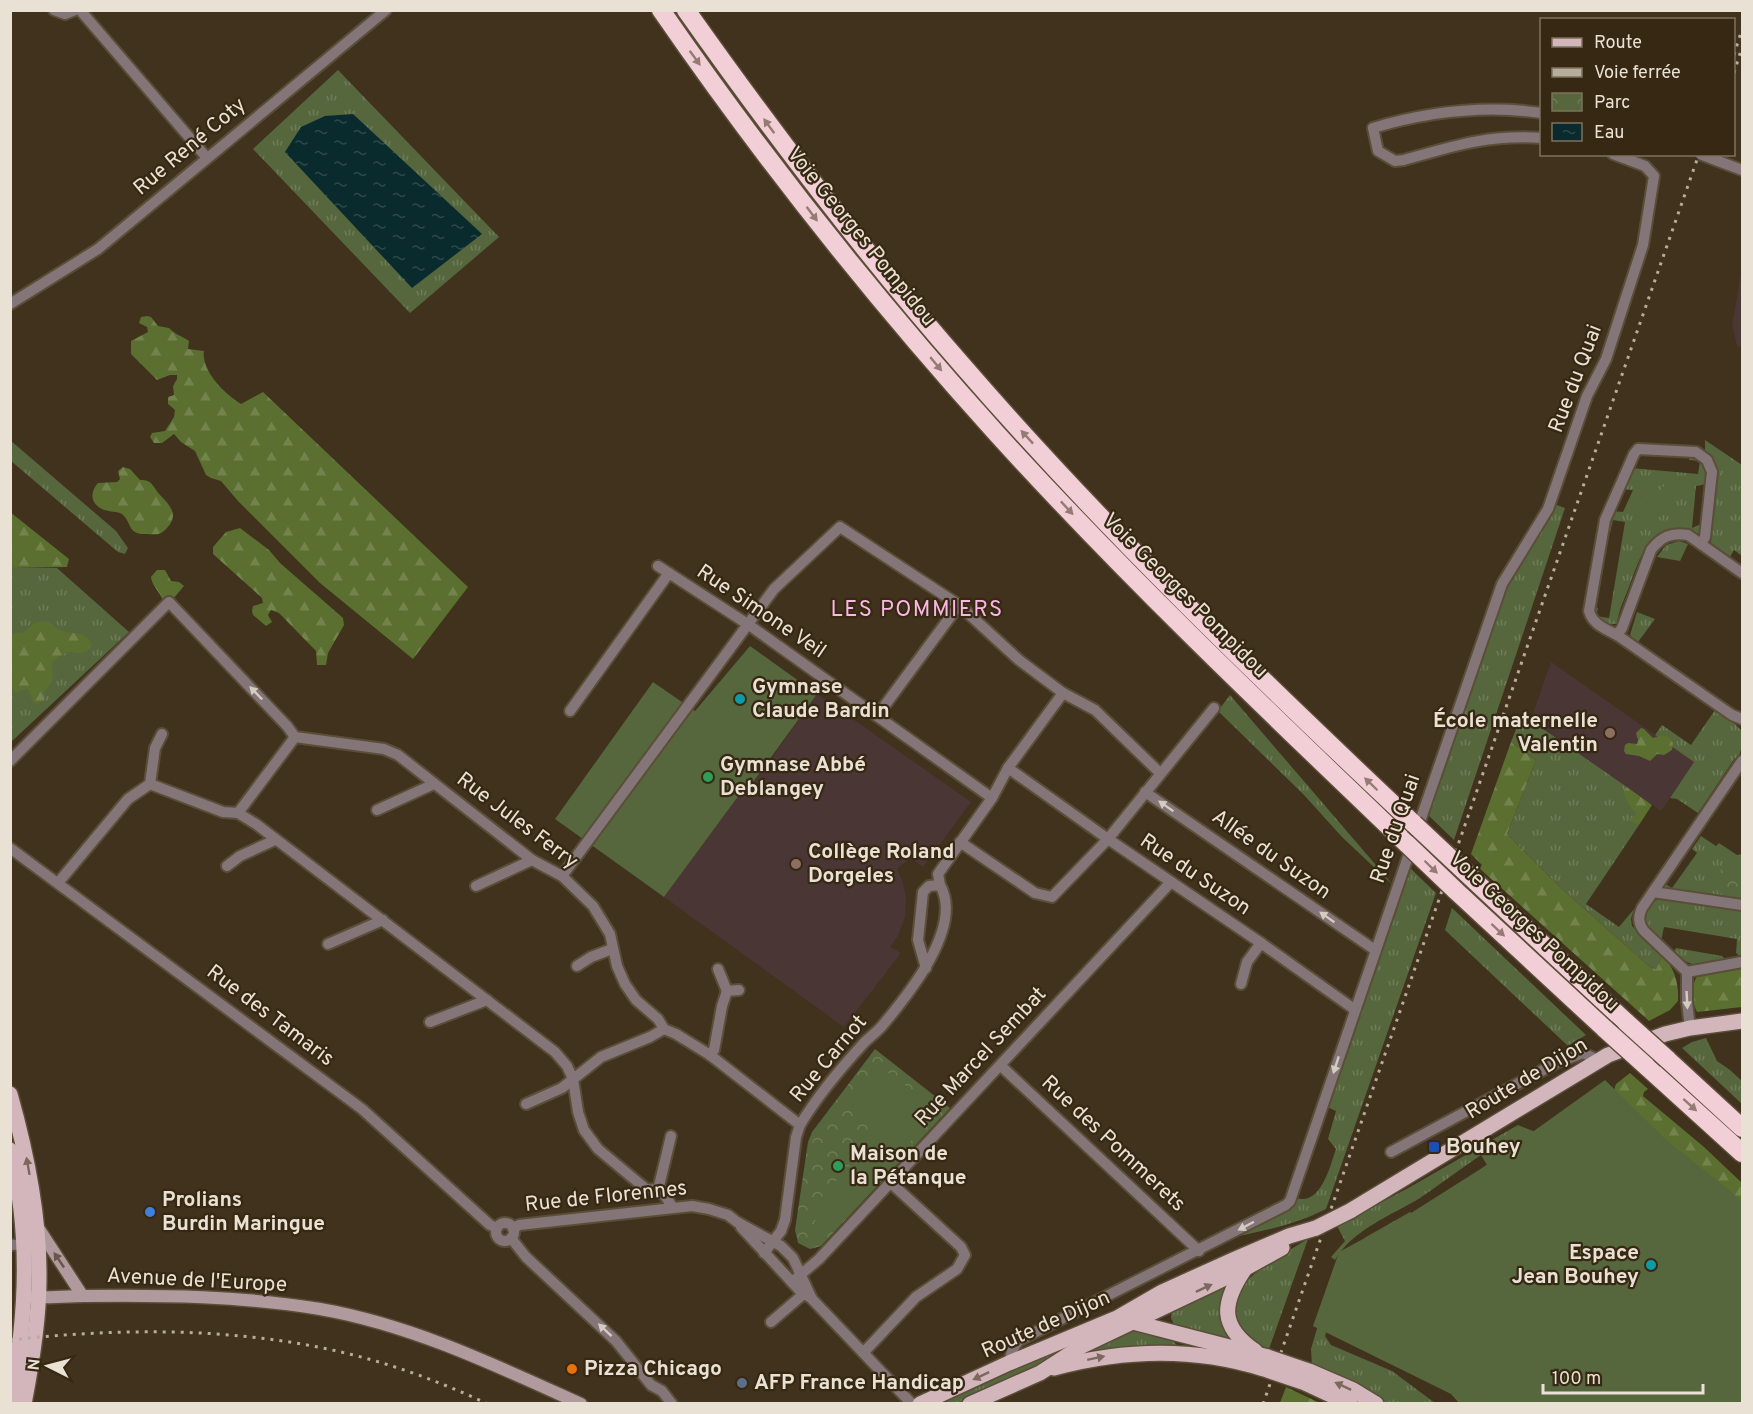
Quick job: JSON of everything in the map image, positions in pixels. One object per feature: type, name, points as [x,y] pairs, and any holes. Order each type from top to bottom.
[{"type":"highway","name":"Voie Georges Pompidou","points":[[661,10],[827,234],[954,386],[1136,581],[1220,665],[1455,890],[1743,1153]]},
{"type":"highway","name":"Voie Georges Pompidou","points":[[686,10],[835,212],[964,368],[1075,489],[1199,617],[1414,825],[1743,1128]]},
{"type":"main road","name":"Route de Dijon","points":[[970,1404],[1040,1372],[1082,1346],[1244,1269],[1350,1210],[1598,1060],[1665,1034],[1690,1028],[1743,1021]]},
{"type":"main road","points":[[10,1094],[24,1147],[35,1224],[24,1245]]},
{"type":"main road","points":[[10,1150],[20,1205],[31,1297],[30,1376],[24,1404]]},
{"type":"main road","name":"Avenue de l'Europe","points":[[35,1224],[82,1296]]},
{"type":"main road","name":"Route de Dijon","points":[[920,1404],[1009,1363],[1117,1318],[1187,1281],[1289,1236],[1316,1228]]},
{"type":"main road","points":[[1244,1269],[1229,1293],[1227,1310],[1229,1319],[1243,1343],[1266,1363]]},
{"type":"main road","name":"Route de Dijon","points":[[1169,1305],[1187,1281]]},
{"type":"main road","points":[[10,1402],[31,1297]]},
{"type":"main road","name":"Avenue de l'Europe","points":[[31,1297],[219,1298],[322,1310],[416,1334],[459,1350],[581,1404]]},
{"type":"main road","points":[[1169,1305],[1167,1324],[1171,1331],[1182,1342],[1202,1355]]},
{"type":"main road","points":[[1117,1318],[1171,1331],[1307,1377],[1353,1390],[1376,1404]]},
{"type":"main road","points":[[1040,1372],[1104,1356],[1131,1353],[1202,1355],[1245,1363],[1266,1363]]},
{"type":"main road","points":[[1307,1377],[1350,1404]]},
{"type":"street","points":[[54,10],[65,14],[75,10]]},
{"type":"street","points":[[80,10],[207,158]]},
{"type":"street","name":"Rue René Coty","points":[[10,304],[98,249],[386,10]]},
{"type":"street","points":[[1540,112],[1489,109],[1453,112],[1402,119],[1373,128],[1378,151],[1395,161],[1465,142],[1498,137],[1540,138]]},
{"type":"street","name":"Rue du Quai","points":[[1009,1363],[1018,1341],[1199,1251],[1286,1205],[1293,1197],[1354,1010],[1502,584],[1548,509],[1587,396],[1606,359],[1634,276],[1643,245],[1654,176],[1645,166],[1618,156]]},
{"type":"street","points":[[1705,156],[1743,170]]},
{"type":"street","points":[[1701,544],[1705,537],[1712,472],[1707,460],[1696,452],[1638,449],[1605,520],[1589,611],[1596,624],[1617,635],[1732,715],[1743,719]]},
{"type":"street","points":[[562,876],[774,589],[840,527],[959,605],[1019,660],[1063,693],[1095,710],[1160,773]]},
{"type":"street","points":[[1617,635],[1622,628],[1651,550],[1667,535],[1678,533],[1688,535],[1743,573]]},
{"type":"street","name":"Rue Simone Veil","points":[[658,566],[749,625],[992,798]]},
{"type":"street","points":[[570,711],[669,573]]},
{"type":"street","points":[[10,761],[169,602],[294,736],[238,813]]},
{"type":"street","points":[[878,716],[959,605]]},
{"type":"street","points":[[926,968],[918,940],[923,892],[929,886],[940,885],[938,874],[992,798],[1008,768],[1063,693]]},
{"type":"street","points":[[960,842],[1035,893],[1052,897],[1108,839],[1214,708]]},
{"type":"street","points":[[58,883],[128,799],[150,784],[155,748],[162,734]]},
{"type":"street","name":"Rue Jules Ferry","points":[[294,736],[384,749],[398,754],[532,860],[562,876],[602,918],[610,934],[612,949],[625,984],[636,1000],[658,1019],[664,1029],[710,1055],[800,1125]]},
{"type":"street","points":[[1690,1028],[1687,972],[1639,925],[1639,915],[1743,761]]},
{"type":"street","name":"Rue du Suzon","points":[[1008,768],[1354,1010]]},
{"type":"street","points":[[150,784],[223,812],[238,813],[383,920],[555,1053],[567,1066],[573,1079],[578,1112],[584,1130],[598,1149],[646,1189],[658,1190],[673,1208]]},
{"type":"street","points":[[377,810],[434,784]]},
{"type":"street","name":"Allée du Suzon","points":[[1145,792],[1375,950]]},
{"type":"street","points":[[227,866],[240,856],[275,840]]},
{"type":"street","name":"Rue des Tamaris","points":[[10,848],[362,1109],[490,1225],[497,1228]]},
{"type":"street","points":[[476,886],[532,860]]},
{"type":"street","name":"Rue Marcel Sembat","points":[[792,1282],[819,1259],[1171,882]]},
{"type":"street","name":"Rue Carnot","points":[[764,1253],[781,1231],[785,1220],[796,1137],[800,1125],[863,1043],[880,1028],[926,968],[941,934],[946,908],[944,893],[940,885]]},
{"type":"street","points":[[1653,892],[1743,905]]},
{"type":"street","points":[[328,944],[383,920]]},
{"type":"street","name":"Rue du Suzon","points":[[1241,984],[1247,962],[1261,943]]},
{"type":"street","points":[[577,966],[591,957],[612,949]]},
{"type":"street","points":[[1687,972],[1743,962]]},
{"type":"street","points":[[710,1055],[714,1050],[727,991],[718,969]]},
{"type":"street","points":[[727,991],[739,990]]},
{"type":"street","points":[[430,1022],[487,1000]]},
{"type":"street","points":[[526,1104],[562,1088],[601,1057],[664,1029]]},
{"type":"street","points":[[1390,1152],[1556,1063],[1583,1053],[1598,1060]]},
{"type":"street","name":"Rue des Pommerets","points":[[1000,1066],[1199,1251]]},
{"type":"street","points":[[658,1190],[671,1136]]},
{"type":"street","points":[[864,1352],[916,1297],[957,1269],[965,1255],[961,1247],[891,1183]]},
{"type":"street","points":[[644,1210],[646,1189]]},
{"type":"street","name":"Rue de Florennes","points":[[512,1234],[519,1225],[644,1210],[692,1206],[728,1215],[864,1352],[912,1404]]},
{"type":"street","name":"Rue de Florennes","points":[[736,1222],[781,1246],[793,1258],[802,1274],[807,1294]]},
{"type":"street","name":"Rue de Florennes","points":[[497,1228],[504,1223],[510,1224],[512,1234]]},
{"type":"street","points":[[512,1234],[526,1257],[615,1341],[651,1385],[662,1391],[672,1404]]},
{"type":"street","points":[[771,1322],[807,1294]]},
{"type":"shaded area","points":[[1742,269],[1742,347],[1737,346],[1732,325]]},
{"type":"shaded area","points":[[1551,662],[1694,762],[1661,811],[1531,719]]},
{"type":"shaded area","name":"Collège Roland Dorgeles","points":[[817,694],[971,802],[923,867],[911,858],[897,869],[906,897],[905,917],[898,936],[890,947],[901,953],[844,1027],[664,897],[745,787],[748,789],[772,758]]},
{"type":"green space","points":[[338,70],[499,237],[410,313],[253,149]]},
{"type":"green space","points":[[141,317],[151,317],[158,326],[169,328],[189,341],[188,349],[204,351],[204,359],[210,374],[221,388],[241,404],[263,392],[468,587],[413,659],[320,583],[221,481],[206,475],[195,451],[181,442],[174,434],[162,443],[154,443],[150,437],[152,433],[165,431],[174,417],[175,410],[168,404],[168,397],[174,395],[173,386],[177,375],[157,380],[131,354],[131,341],[148,332],[147,327],[139,323]]},
{"type":"green space","points":[[10,440],[116,531],[128,548],[125,554],[118,552],[11,461]]},
{"type":"green space","points":[[1705,440],[1742,465],[1742,556],[1734,550],[1730,557],[1711,543],[1714,470],[1705,452]]},
{"type":"green space","points":[[1690,455],[1701,458],[1707,469],[1706,484],[1696,486],[1692,528],[1703,523],[1701,532],[1697,534],[1670,529],[1660,533],[1652,540],[1640,559],[1620,609],[1617,624],[1604,624],[1596,618],[1594,607],[1598,608],[1596,616],[1609,618],[1625,522],[1613,520],[1610,533],[1607,532],[1612,511],[1623,512],[1633,490],[1622,489],[1631,468],[1698,474],[1700,461],[1689,460]]},
{"type":"green space","points":[[123,467],[130,469],[140,480],[150,482],[170,507],[172,520],[163,532],[140,534],[135,532],[120,513],[104,510],[93,501],[92,497],[98,483],[117,482],[120,479],[118,471]]},
{"type":"green space","points":[[1667,483],[1678,489],[1669,512],[1643,525],[1640,524],[1641,490],[1659,491]]},
{"type":"green space","points":[[1554,504],[1565,508],[1454,840],[1426,813],[1509,580]]},
{"type":"green space","points":[[10,512],[69,559],[67,567],[11,568]]},
{"type":"green space","points":[[240,528],[269,550],[280,563],[343,618],[344,625],[328,653],[326,665],[317,665],[316,651],[279,613],[271,610],[268,615],[272,622],[266,626],[253,615],[253,606],[263,603],[262,598],[213,554],[213,547],[226,532]]},
{"type":"green space","points":[[1679,541],[1688,544],[1680,561],[1657,557],[1666,545]]},
{"type":"green space","points":[[11,568],[57,568],[129,632],[11,742]]},
{"type":"green space","points":[[157,570],[165,570],[171,581],[179,582],[184,586],[173,599],[163,601],[153,584],[151,577]]},
{"type":"green space","points":[[1637,612],[1655,619],[1638,642],[1630,635]]},
{"type":"green space","points":[[48,621],[58,629],[86,637],[92,644],[84,652],[64,653],[58,657],[52,664],[52,679],[44,692],[44,700],[39,704],[33,702],[28,689],[15,692],[11,687],[11,636],[14,633],[22,633],[36,622]]},
{"type":"green space","points":[[750,646],[817,694],[748,789],[745,787],[664,897],[555,819],[653,682],[695,711]]},
{"type":"green space","points":[[1230,695],[1393,885],[1342,837],[1304,795],[1218,711]]},
{"type":"green space","points":[[1715,710],[1729,721],[1731,720],[1741,730],[1742,747],[1738,758],[1735,758],[1698,813],[1677,799],[1670,798],[1694,762],[1655,735],[1662,725],[1691,745]]},
{"type":"green space","points":[[1522,714],[1627,787],[1623,791],[1637,813],[1634,822],[1639,825],[1586,904],[1619,927],[1634,909],[1631,919],[1632,926],[1662,956],[1656,969],[1650,967],[1561,888],[1507,834],[1536,760],[1511,742]]},
{"type":"green space","points":[[1641,728],[1653,738],[1662,735],[1669,737],[1673,743],[1672,750],[1664,755],[1657,754],[1650,761],[1626,754],[1625,745],[1637,744],[1636,733]]},
{"type":"green space","points":[[1511,742],[1536,760],[1507,834],[1561,888],[1650,967],[1656,969],[1662,956],[1666,960],[1673,971],[1678,989],[1678,1001],[1670,1010],[1649,1021],[1479,868],[1482,865],[1471,854]]},
{"type":"green space","points":[[1627,787],[1652,805],[1639,825],[1629,819],[1636,813],[1624,794],[1623,791]]},
{"type":"green space","points":[[1701,836],[1716,846],[1719,843],[1737,855],[1742,854],[1742,902],[1664,888],[1665,884],[1672,888],[1697,853],[1692,849]]},
{"type":"green space","points":[[1742,862],[1742,888],[1719,894],[1711,875],[1732,864]]},
{"type":"green space","points":[[1408,866],[1436,893],[1326,1209],[1293,1223],[1235,1237],[1288,1209],[1296,1198],[1305,1199],[1312,1196],[1323,1183],[1336,1149],[1328,1139],[1336,1111],[1325,1106]]},
{"type":"green space","points":[[1661,898],[1742,911],[1742,958],[1736,953],[1737,939],[1664,927],[1661,941],[1647,926],[1645,917],[1650,905]]},
{"type":"green space","points":[[1452,908],[1586,1035],[1568,1046],[1445,930]]},
{"type":"green space","points":[[1676,948],[1722,956],[1726,960],[1703,965],[1693,964],[1674,952]]},
{"type":"green space","points":[[1742,966],[1742,1007],[1697,1012],[1692,993],[1698,975]]},
{"type":"green space","points":[[1706,1038],[1717,1061],[1742,1081],[1742,1104],[1682,1048]]},
{"type":"green space","points":[[875,1049],[950,1108],[821,1246],[810,1249],[798,1243],[795,1230],[808,1142],[812,1132]]},
{"type":"green space","points":[[876,1064],[917,1094],[919,1091],[941,1109],[827,1231],[807,1213],[883,1129],[850,1099]]},
{"type":"green space","points":[[1630,1073],[1648,1089],[1643,1096],[1704,1147],[1742,1183],[1742,1213],[1612,1096],[1616,1084]]},
{"type":"green space","points":[[1605,1080],[1666,1140],[1742,1201],[1742,1403],[1459,1403],[1451,1394],[1313,1326],[1339,1252],[1411,1213],[1482,1168]]},
{"type":"green space","points":[[1518,1125],[1533,1131],[1538,1146],[1493,1175],[1481,1155],[1420,1198],[1362,1232],[1342,1249],[1335,1260],[1331,1257],[1345,1241],[1337,1226]]},
{"type":"green space","points":[[1410,1212],[1429,1224],[1331,1318],[1325,1336],[1331,1345],[1392,1371],[1435,1403],[1386,1403],[1364,1389],[1312,1366],[1311,1349],[1326,1298],[1349,1252],[1366,1237]]},
{"type":"green space","points":[[1308,1239],[1269,1349],[1250,1341],[1233,1318],[1243,1286],[1263,1267]]},
{"type":"green space","points":[[1228,1281],[1240,1343],[1176,1329],[1171,1318],[1172,1307]]},
{"type":"green space","points":[[1108,1326],[1046,1362],[960,1402],[950,1403],[943,1400]]},
{"type":"green space","points":[[1133,1326],[1169,1337],[1179,1347],[1136,1347],[1075,1356]]},
{"type":"green space","points":[[1286,1387],[1320,1403],[1280,1403]]},
{"type":"water","points":[[353,114],[482,234],[412,288],[285,152],[301,127],[325,116]]},
{"type":"railway","points":[[1735,52],[1742,29]]},
{"type":"railway","points":[[1735,70],[1742,47]]},
{"type":"railway","points":[[1263,1404],[1698,156]]},
{"type":"railway","points":[[10,1340],[156,1332],[253,1337],[301,1344],[395,1367],[488,1404]]},
{"type":"place","name":"Gymnase Claude Bardin","points":[[740,699]]},
{"type":"place","name":"École maternelle Valentin","points":[[1610,733]]},
{"type":"place","name":"Gymnase Abbé Deblangey","points":[[708,777]]},
{"type":"place","name":"Collège Roland Dorgeles","points":[[796,864]]},
{"type":"place","name":"Bouhey","points":[[1434,1147]]},
{"type":"place","name":"Maison de la Pétanque","points":[[838,1166]]},
{"type":"place","name":"Prolians Burdin Maringue","points":[[150,1212]]},
{"type":"place","name":"Espace Jean Bouhey","points":[[1651,1265]]},
{"type":"place","name":"Pizza Chicago","points":[[572,1369]]},
{"type":"place","name":"AFP France Handicap","points":[[742,1383]]},
{"type":"district","name":"LES POMMIERS","points":[[917,610]]}]
